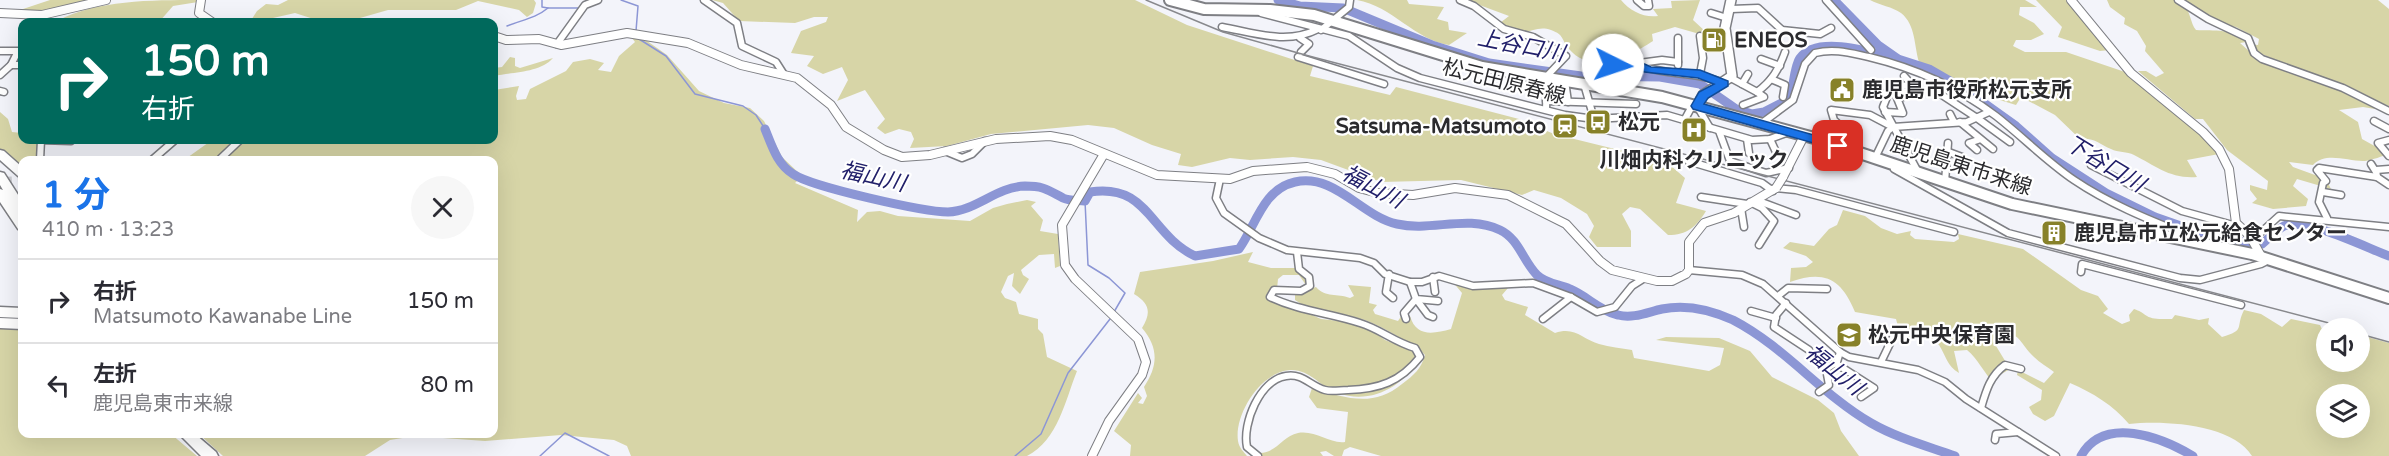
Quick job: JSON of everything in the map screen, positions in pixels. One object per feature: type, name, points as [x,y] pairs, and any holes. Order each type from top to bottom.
[{"type":"highway","points":[[0,154],[18,175]]},
{"type":"highway","points":[[0,176],[18,203]]},
{"type":"highway","points":[[0,193],[18,220]]},
{"type":"highway","points":[[0,312],[18,313]]},
{"type":"highway","points":[[0,323],[18,324]]},
{"type":"highway","points":[[191,438],[211,456]]},
{"type":"main road","name":"鹿児島東市来線","points":[[1170,0],[1204,9],[1257,10],[1335,16],[1465,63],[1548,75],[1565,81],[1639,93],[1697,106],[1804,135],[1875,158],[1890,163],[1917,178],[1945,183],[2046,213],[2259,253],[2389,298]]},
{"type":"main road","points":[[1697,106],[1705,94],[1731,78],[1733,64],[1725,27],[1731,4]]},
{"type":"street","points":[[0,13],[42,15],[106,0]]},
{"type":"street","points":[[201,0],[199,13],[206,18]]},
{"type":"street","points":[[558,44],[585,5],[598,0]]},
{"type":"street","points":[[704,0],[719,5],[726,16],[737,23],[742,46],[776,62],[783,73]]},
{"type":"street","points":[[1222,27],[1266,37],[1300,38],[1320,29],[1349,7],[1350,0]]},
{"type":"street","points":[[1460,0],[1474,6],[1504,29],[1533,37],[1566,56],[1548,75],[1546,109]]},
{"type":"street","points":[[1636,0],[1648,6],[1648,0]]},
{"type":"street","points":[[1826,0],[1871,50]]},
{"type":"street","points":[[1875,87],[1887,97],[1883,107],[1917,178],[2008,233],[2089,256],[2191,280],[2207,279],[2265,262],[2251,238],[2235,219],[2229,170],[2219,148],[2131,73],[2071,0]]},
{"type":"street","points":[[2178,0],[2208,19],[2248,38],[2254,52],[2262,59],[2343,88],[2389,111]]},
{"type":"street","points":[[1731,4],[1756,9],[1773,17],[1782,30]]},
{"type":"street","name":"松元田原春線","points":[[1257,10],[1356,39],[1412,75],[1546,109],[1594,119],[1660,114],[1685,119],[1747,139],[1770,138],[1788,134],[1789,131]]},
{"type":"street","points":[[1711,13],[1727,18]]},
{"type":"street","points":[[1767,36],[1776,35],[1782,30],[1820,34],[1831,28]]},
{"type":"street","points":[[498,37],[506,40],[539,39],[558,44],[636,34],[680,41],[741,65],[783,73],[815,90],[831,105],[846,127],[889,153],[902,157],[918,157],[986,141],[1050,136],[1072,140],[1157,176],[1220,179],[1253,171],[1307,166],[1335,174],[1359,188],[1378,192],[1413,195],[1455,188],[1508,195],[1566,224],[1600,261],[1612,270],[1643,279],[1672,281],[1681,278],[1689,270],[1688,246],[1694,234],[1710,220],[1774,189],[1789,168],[1804,135]]},
{"type":"street","points":[[1700,36],[1703,58],[1700,74]]},
{"type":"street","points":[[1300,38],[1309,44],[1300,55],[1384,84]]},
{"type":"street","points":[[1678,38],[1678,71]]},
{"type":"street","points":[[1761,124],[1793,100],[1805,64],[1812,56],[1829,50],[1887,61],[1916,70],[1989,112],[2010,126],[2054,166],[2083,186],[2137,214],[2186,234],[2189,241]]},
{"type":"street","points":[[0,51],[18,51]]},
{"type":"street","points":[[1757,92],[1780,66],[1785,52]]},
{"type":"street","points":[[0,75],[18,54]]},
{"type":"street","points":[[1761,59],[1780,66]]},
{"type":"street","points":[[1609,68],[1662,60],[1678,62]]},
{"type":"street","points":[[10,65],[18,65]]},
{"type":"street","points":[[1638,65],[1649,70],[1700,74],[1724,84]]},
{"type":"street","points":[[1742,84],[1748,74]]},
{"type":"street","points":[[1885,112],[1903,113],[1897,98],[1907,96],[1900,86],[1912,85],[1904,76]]},
{"type":"street","points":[[1731,78],[1764,97],[1743,105]]},
{"type":"street","points":[[1771,78],[1785,85],[1783,97]]},
{"type":"street","points":[[1565,81],[1568,102]]},
{"type":"street","points":[[1584,84],[1594,119]]},
{"type":"street","points":[[1639,93],[1636,104],[1640,115]]},
{"type":"street","points":[[1942,95],[2010,142]]},
{"type":"street","points":[[1546,102],[1636,104]]},
{"type":"street","points":[[1685,119],[1691,108],[1697,106],[1708,120],[1710,128]]},
{"type":"street","points":[[1838,146],[1843,128],[1834,120],[1831,110],[1879,117],[1892,128],[1957,122],[1977,118],[1989,112]]},
{"type":"street","points":[[1950,114],[1978,140],[1993,149]]},
{"type":"street","points":[[2374,121],[2389,129]]},
{"type":"street","points":[[1875,158],[1892,128]]},
{"type":"street","points":[[1719,131],[1731,161],[1766,173],[1789,168]]},
{"type":"street","points":[[1770,138],[1776,152]]},
{"type":"street","points":[[1747,139],[1749,153]]},
{"type":"street","points":[[1977,150],[1969,143],[1978,140]]},
{"type":"street","points":[[2389,140],[2378,143],[2389,156]]},
{"type":"street","points":[[945,151],[958,159],[966,159],[986,141]]},
{"type":"street","points":[[157,156],[170,144]]},
{"type":"street","points":[[223,156],[236,144]]},
{"type":"street","points":[[1945,183],[1948,173],[1946,151],[1948,144]]},
{"type":"street","points":[[1946,151],[1962,157]]},
{"type":"street","points":[[1092,456],[1109,422],[1142,375],[1146,362],[1138,339],[1075,279],[1065,265],[1061,239],[1062,225],[1104,154]]},
{"type":"street","points":[[1688,161],[1762,183],[1774,189],[1796,190],[1954,232]]},
{"type":"street","points":[[2371,164],[2377,174],[2389,185]]},
{"type":"street","points":[[2091,165],[2171,203],[2193,217],[2240,227]]},
{"type":"street","points":[[2326,218],[2319,202],[2323,192],[2323,183],[2326,181],[2317,170],[2319,168],[2337,168],[2348,174],[2377,174],[2389,169]]},
{"type":"street","points":[[1220,179],[1216,198],[1218,207],[1255,235],[1297,252],[1360,258],[1374,263],[1389,274],[1410,282],[1422,282],[1439,276],[1473,286],[1533,283],[1571,297],[1597,312],[1616,307],[1632,286],[1643,279]]},
{"type":"street","points":[[2323,192],[2341,195]]},
{"type":"street","points":[[1701,197],[1728,199],[1796,215]]},
{"type":"street","points":[[1749,203],[1787,216]]},
{"type":"street","points":[[1744,227],[1749,203]]},
{"type":"street","points":[[1759,245],[1774,221],[1762,208]]},
{"type":"street","points":[[2251,238],[2257,236],[2280,216],[2326,218],[2347,224],[2389,227]]},
{"type":"street","points":[[1258,456],[1247,447],[1245,430],[1265,386],[1275,380],[1295,377],[1304,378],[1326,391],[1375,390],[1384,388],[1397,379],[1420,357],[1415,348],[1396,343],[1362,323],[1289,306],[1270,297],[1274,290],[1301,291],[1310,286],[1309,277],[1299,269],[1297,252]]},
{"type":"street","points":[[2081,272],[2082,264],[2241,305]]},
{"type":"street","points":[[1689,270],[1742,275],[1763,284],[1840,352],[1849,357],[1918,370],[1945,382],[2056,456]]},
{"type":"street","points":[[1389,274],[1386,292],[1393,298]]},
{"type":"street","points":[[1433,277],[1435,292]]},
{"type":"street","points":[[1410,282],[1416,299],[1428,315],[1433,317]]},
{"type":"street","points":[[1778,296],[1788,288],[1827,289]]},
{"type":"street","points":[[1543,319],[1571,297]]},
{"type":"street","points":[[1416,299],[1438,301]]},
{"type":"street","points":[[1406,319],[1404,313],[1416,299]]},
{"type":"street","points":[[1786,303],[1776,318],[1774,327],[1809,350]]},
{"type":"street","points":[[1751,311],[1776,318]]},
{"type":"street","points":[[1881,362],[1896,331]]},
{"type":"street","points":[[1819,392],[1830,385],[1826,369],[1835,363],[1840,352]]},
{"type":"street","points":[[1835,363],[1874,388],[1861,397]]},
{"type":"street","points":[[1981,408],[1989,382],[1996,371],[2005,365],[2021,369]]},
{"type":"street","points":[[1995,440],[1996,434],[2019,432]]},
{"type":"shaded area","points":[[50,0],[100,0],[56,12],[17,11]]},
{"type":"shaded area","points":[[198,0],[198,2],[173,6],[162,18],[64,18],[107,5],[143,1]]},
{"type":"shaded area","points":[[288,0],[534,0],[536,3],[533,13],[527,17],[519,10],[478,1],[456,10],[388,10],[360,18],[311,18],[295,13],[273,18],[253,18],[266,4],[278,5]]},
{"type":"shaded area","points":[[712,0],[1135,0],[1187,25],[1313,66],[1310,76],[1390,95],[1396,87],[1519,119],[1554,134],[1623,151],[1622,159],[1639,165],[1641,156],[1663,159],[1685,178],[1676,203],[1706,211],[1699,222],[1686,232],[1668,235],[1640,209],[1630,207],[1622,214],[1631,231],[1631,247],[1597,247],[1589,237],[1594,226],[1587,214],[1561,198],[1534,190],[1522,195],[1461,180],[1381,182],[1321,160],[1293,157],[1250,160],[1230,158],[1192,167],[1178,165],[1181,154],[1152,145],[1114,128],[1088,125],[991,134],[947,146],[910,148],[914,139],[911,132],[899,129],[885,134],[877,128],[885,119],[865,90],[837,101],[848,80],[842,67],[823,74],[807,66],[814,56],[791,53],[801,31],[826,22],[828,17],[814,17],[795,23],[739,21],[723,3]]},
{"type":"shaded area","points":[[1357,0],[1407,0],[1409,4],[1444,7],[1437,19],[1448,22],[1449,30],[1467,33],[1449,45],[1437,42],[1370,3]]},
{"type":"shaded area","points":[[1466,0],[1621,0],[1638,13],[1658,16],[1653,9],[1672,8],[1671,1],[1700,0],[1693,20],[1706,32],[1703,35],[1675,27],[1652,34],[1653,41],[1622,57],[1611,61],[1589,61],[1578,57],[1569,49],[1561,36],[1551,30],[1543,28],[1518,32],[1501,28],[1500,23],[1509,16]]},
{"type":"shaded area","points":[[1870,0],[2025,0],[2037,7],[2020,7],[2019,15],[2034,23],[2044,34],[2031,40],[2016,40],[2013,46],[2025,52],[2066,52],[2125,72],[2210,142],[2219,154],[2187,160],[2197,177],[2187,177],[2171,174],[2131,154],[2114,150],[2093,140],[2080,139],[2055,115],[2021,97],[2016,105],[1980,94],[1919,62],[1912,30],[1906,18],[1898,11]]},
{"type":"shaded area","points":[[2036,0],[2069,0],[2110,50],[2100,51],[2058,37],[2062,27]]},
{"type":"shaded area","points":[[2107,0],[2181,0],[2196,30],[2236,34],[2246,42],[2240,43],[2258,59],[2372,103],[2375,109],[2363,107],[2339,110],[2358,122],[2362,139],[2389,154],[2365,161],[2331,158],[2318,161],[2313,165],[2289,162],[2293,167],[2326,179],[2331,189],[2297,179],[2293,186],[2308,199],[2306,206],[2273,209],[2252,203],[2257,199],[2250,190],[2250,185],[2267,190],[2268,181],[2227,150],[2203,119],[2195,119],[2138,71],[2146,71],[2156,77],[2164,73],[2145,51],[2146,46],[2137,31],[2124,24],[2125,18],[2110,7]]},
{"type":"shaded area","points":[[2184,0],[2378,0],[2389,9],[2389,106],[2259,53],[2245,44],[2258,45],[2259,39],[2236,27],[2200,19]]},
{"type":"shaded area","points":[[640,36],[667,55],[699,91],[724,103],[750,108],[764,121],[782,157],[802,176],[795,183],[858,210],[857,222],[867,212],[880,211],[898,216],[970,221],[993,208],[1027,200],[1036,202],[1031,206],[1043,220],[1040,231],[1058,234],[1060,266],[1055,268],[1054,254],[1039,255],[1021,270],[1023,275],[1029,279],[1020,294],[1012,286],[1014,273],[1008,276],[1001,292],[1005,298],[1016,302],[1019,314],[1038,319],[1038,329],[1043,334],[1047,357],[1077,371],[1059,419],[1038,449],[1027,456],[631,456],[627,446],[614,440],[561,435],[485,441],[443,438],[498,438],[498,156],[190,156],[206,144],[498,144],[498,89],[519,86],[517,100],[526,99],[530,89],[566,71],[573,62],[590,59],[604,63],[598,70],[611,72],[619,56],[635,42],[632,38]]},
{"type":"shaded area","points":[[510,57],[515,58],[515,66],[520,68],[553,58],[541,67],[498,75],[498,68],[502,67]]},
{"type":"shaded area","points":[[0,112],[8,119],[12,132],[18,133],[18,144],[37,144],[36,156],[18,156],[18,165],[0,149]]},
{"type":"shaded area","points":[[1843,210],[1865,216],[1881,228],[1897,234],[1911,231],[1910,235],[1915,239],[1954,242],[1959,239],[1958,234],[2023,249],[2081,290],[2098,296],[2108,309],[2103,313],[2122,324],[2130,321],[2129,315],[2134,309],[2156,319],[2172,319],[2175,315],[2199,320],[2209,318],[2208,324],[2222,337],[2239,328],[2244,310],[2261,314],[2282,327],[2291,319],[2316,324],[2316,372],[2370,372],[2370,338],[2389,343],[2389,456],[2252,456],[2243,445],[2230,437],[2196,426],[2160,423],[2129,424],[2102,400],[2070,383],[2054,416],[2045,421],[2033,414],[2029,407],[2041,400],[2042,390],[2017,375],[2018,370],[2044,383],[2054,372],[2036,359],[2015,336],[1995,334],[1993,341],[2010,369],[1998,376],[1994,383],[1967,350],[1954,351],[1959,373],[1949,364],[1939,345],[1929,337],[1922,333],[1915,339],[1900,334],[1896,319],[1855,312],[1844,291],[1830,280],[1813,277],[1790,282],[1791,268],[1806,267],[1813,262],[1806,256],[1783,248],[1790,242],[1814,246],[1829,229],[1837,225]]},
{"type":"shaded area","points":[[1253,252],[1248,262],[1271,268],[1304,268],[1313,280],[1308,288],[1299,275],[1283,275],[1278,279],[1277,289],[1272,297],[1321,319],[1348,322],[1371,330],[1385,340],[1413,351],[1419,359],[1404,378],[1395,385],[1373,395],[1362,397],[1338,393],[1297,370],[1279,373],[1269,378],[1252,396],[1240,419],[1238,441],[1240,448],[1247,456],[1130,456],[1131,445],[1114,431],[1138,393],[1142,398],[1138,403],[1143,404],[1147,396],[1144,387],[1152,372],[1155,357],[1148,335],[1142,328],[1148,313],[1146,304],[1134,294],[1140,272],[1213,261]]},
{"type":"shaded area","points":[[1452,281],[1468,288],[1508,288],[1502,295],[1505,300],[1528,307],[1525,315],[1555,333],[1573,332],[1599,344],[1632,350],[1634,358],[1709,371],[1720,365],[1724,348],[1656,340],[1666,337],[1719,338],[1750,351],[1772,377],[1818,400],[1834,413],[1841,431],[1859,456],[1381,456],[1350,447],[1344,450],[1342,456],[1334,456],[1326,451],[1320,452],[1323,456],[1260,456],[1260,453],[1271,450],[1288,437],[1298,433],[1311,433],[1333,441],[1345,442],[1348,412],[1317,408],[1309,397],[1312,388],[1359,399],[1380,396],[1413,375],[1425,355],[1417,347],[1373,323],[1312,309],[1295,300],[1295,295],[1316,287],[1328,294],[1350,298],[1354,296],[1348,285],[1371,287],[1369,303],[1377,305],[1373,310],[1375,314],[1398,321],[1402,315],[1410,316],[1416,328],[1432,333],[1451,329],[1462,293]]},
{"type":"shaded area","points":[[0,327],[18,329],[18,438],[176,438],[197,456],[0,456]]},
{"type":"shaded area","points":[[203,438],[402,438],[390,440],[365,456],[223,456]]},
{"type":"waterway","points":[[542,0],[542,7],[548,8]]},
{"type":"waterway","points":[[621,0],[638,6],[636,31]]},
{"type":"waterway","name":"上谷口川","points":[[1278,0],[1300,6],[1343,8],[1432,45],[1489,63],[1581,76],[1660,77],[1700,84],[1736,109],[1752,114],[1764,112],[1791,98],[1798,62],[1808,51],[1819,47],[1847,47],[1898,59]]},
{"type":"waterway","name":"下谷口川","points":[[1834,0],[1878,45],[1898,59]]},
{"type":"waterway","points":[[507,26],[534,17],[548,8]]},
{"type":"waterway","points":[[548,8],[579,8]]},
{"type":"waterway","points":[[639,39],[666,56],[695,94],[743,106],[756,115],[765,129]]},
{"type":"waterway","name":"下谷口川","points":[[1898,59],[1929,69],[1967,91],[2016,126],[2052,158],[2106,193],[2155,217],[2227,240],[2262,244],[2284,226],[2294,224],[2307,226],[2321,229],[2389,256]]},
{"type":"waterway","name":"福山川","points":[[765,129],[779,160],[793,174],[844,192],[916,208],[958,211],[1005,190],[1025,186],[1041,188],[1071,200],[1085,201],[1090,192],[1110,191],[1125,195],[1137,202],[1180,247],[1195,256],[1239,249],[1268,200],[1275,192],[1295,182],[1309,181],[1323,184],[1384,220],[1397,224],[1410,226],[1462,223],[1488,225],[1512,239],[1532,269],[1544,280],[1570,289],[1618,315],[1635,316],[1680,307],[1716,313],[1733,320],[1769,343],[1836,398],[1871,423],[1955,456]]},
{"type":"waterway","points":[[1085,201],[1088,265],[1109,278],[1125,293],[1114,312]]},
{"type":"waterway","points":[[1015,456],[1041,434],[1068,373],[1110,319]]},
{"type":"waterway","points":[[540,456],[565,433],[609,456]]},
{"type":"waterway","name":"福山川","points":[[2081,456],[2091,443],[2104,436],[2118,433],[2150,437],[2193,456]]},
{"type":"tunnel","points":[[0,183],[18,182]]},
{"type":"railway","points":[[1146,0],[1223,32],[1309,56],[2316,320]]},
{"type":"railway","points":[[2370,337],[2389,342]]},
{"type":"place","name":"ENEOS","points":[[1714,40]]},
{"type":"place","name":"鹿児島市役所松元支所","points":[[1842,90]]},
{"type":"place","name":"松元","points":[[1598,122]]},
{"type":"place","name":"Satsuma-Matsumoto","points":[[1565,126]]},
{"type":"place","name":"川畑内科クリニック","points":[[1694,130]]},
{"type":"place","name":"鹿児島市立松元給食センター","points":[[2054,233]]},
{"type":"place","name":"松元中央保育園","points":[[1849,335]]},
{"type":"route","points":[[1613,65],[1638,65],[1649,70],[1700,74],[1718,80],[1724,84],[1703,95],[1697,106],[1838,146]]}]
